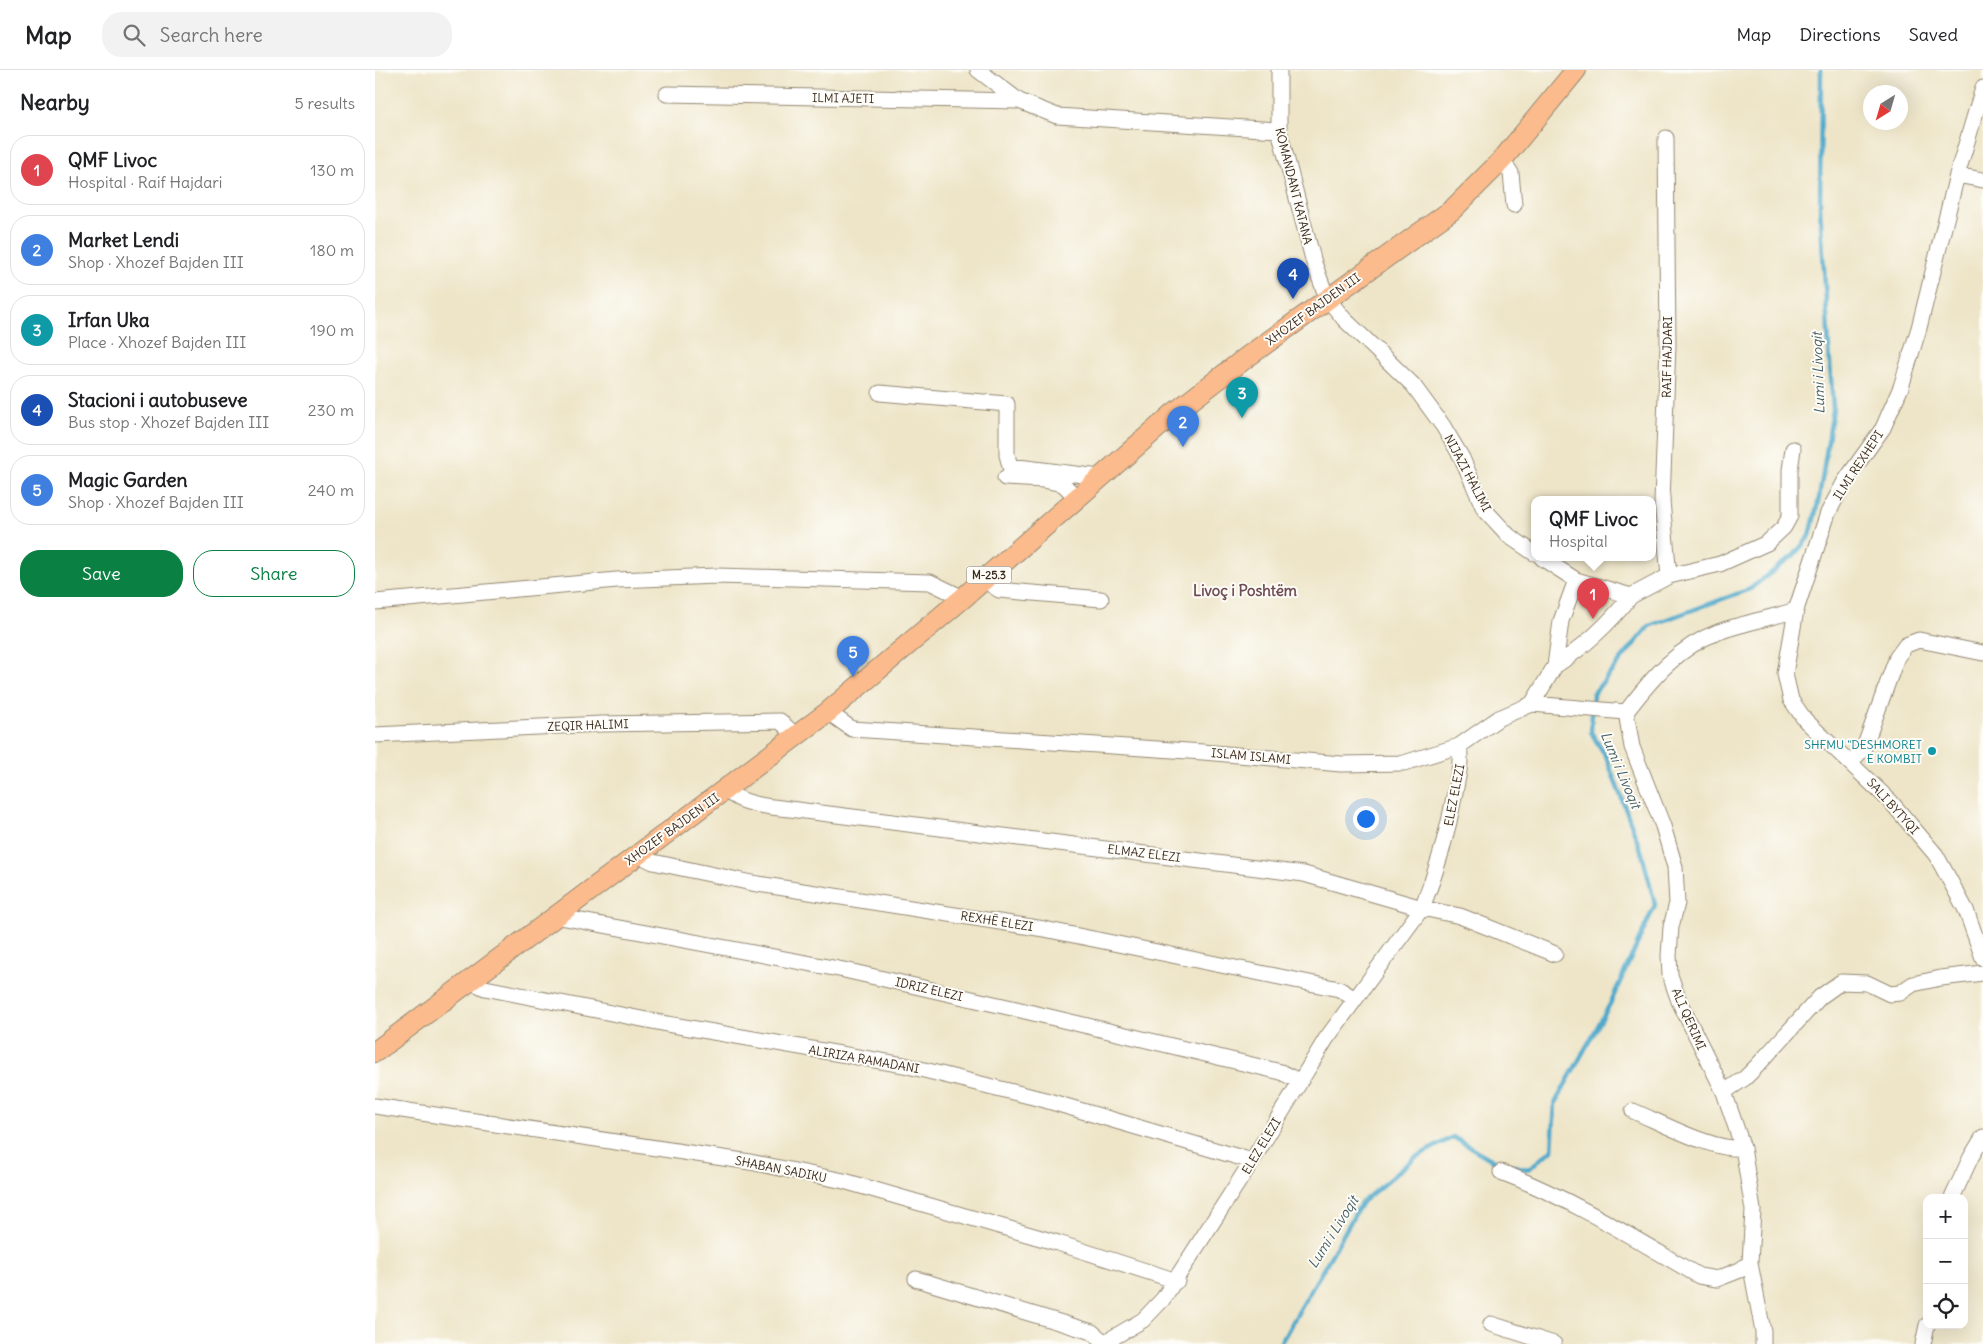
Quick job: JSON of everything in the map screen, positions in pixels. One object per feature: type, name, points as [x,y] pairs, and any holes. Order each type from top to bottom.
[{"type":"main road","name":"XHOZEF BAJDEN III","points":[[375,1052],[829,712],[984,580],[1173,414],[1327,298],[1452,210],[1502,160],[1576,70]]},
{"type":"street","name":"ILMI AJETI","points":[[978,70],[1019,101],[1057,116],[1279,130]]},
{"type":"street","name":"KOMANDANT KATANA","points":[[1279,70],[1279,130],[1314,263],[1327,298]]},
{"type":"street","name":"ILMI REXHEPI","points":[[1796,610],[1828,513],[1845,481],[1883,428],[1901,387],[1919,328],[1957,175],[1983,88]]},
{"type":"street","name":"ILMI AJETI","points":[[667,94],[1019,101]]},
{"type":"street","name":"RAIF HAJDARI","points":[[1666,138],[1668,345],[1662,501],[1669,576]]},
{"type":"street","points":[[1502,160],[1511,174],[1514,205]]},
{"type":"street","points":[[1957,175],[1983,180]]},
{"type":"street","name":"NIJAZI HALIMI","points":[[1327,298],[1344,319],[1413,385],[1443,426],[1462,458],[1484,509],[1509,536],[1531,551]]},
{"type":"street","points":[[879,392],[1007,404],[1007,456],[1010,466],[1100,477]]},
{"type":"street","points":[[1555,666],[1579,650],[1617,614],[1631,596],[1669,576],[1720,564],[1767,543],[1784,528],[1789,516],[1790,470],[1793,449]]},
{"type":"street","points":[[1005,478],[1043,480],[1063,484],[1077,498]]},
{"type":"street","points":[[1547,561],[1576,580],[1631,596]]},
{"type":"street","points":[[375,602],[617,580],[717,576],[931,582],[963,598]]},
{"type":"street","points":[[984,580],[999,590],[1101,599]]},
{"type":"street","points":[[1576,580],[1561,621],[1555,666],[1532,704],[1620,711],[1661,669],[1687,647],[1718,632],[1796,610]]},
{"type":"street","name":"SALI BYTYQI","points":[[1796,610],[1785,674],[1791,700],[1805,720],[1891,802],[1936,855],[1966,910],[1983,958]]},
{"type":"street","points":[[1851,762],[1864,748],[1897,657],[1906,645],[1919,640],[1983,653]]},
{"type":"street","name":"ISLAM ISLAMI","points":[[829,712],[852,729],[1341,764],[1404,763],[1459,746],[1499,718],[1532,704]]},
{"type":"street","name":"ALI QERIMI","points":[[1620,711],[1663,826],[1675,867],[1677,903],[1669,946],[1670,975],[1679,1001],[1725,1092],[1743,1148],[1753,1210],[1750,1263],[1763,1331],[1763,1344]]},
{"type":"street","name":"ZEQIR HALIMI","points":[[375,735],[601,724],[780,721],[796,736]]},
{"type":"street","name":"ELEZ ELEZI","points":[[916,1279],[1092,1332],[1103,1343],[1143,1320],[1177,1281],[1326,1039],[1422,908],[1432,884],[1449,824],[1462,758],[1459,746]]},
{"type":"street","name":"ELMAZ ELEZI","points":[[726,790],[733,797],[746,802],[785,808],[1304,874],[1422,908],[1460,916],[1555,954]]},
{"type":"street","name":"REXHË ELEZI","points":[[637,854],[653,862],[752,883],[837,895],[1053,931],[1339,989],[1355,999]]},
{"type":"street","name":"IDRIZ ELEZI","points":[[555,916],[844,970],[1013,1008],[1271,1070],[1299,1081]]},
{"type":"street","points":[[1725,1092],[1745,1078],[1820,997],[1841,982],[1867,983],[1890,994],[1900,993],[1913,984],[1941,978],[1983,973]]},
{"type":"street","name":"ALIRIZA RAMADANI","points":[[470,981],[485,988],[667,1024],[904,1065],[1045,1100],[1252,1161]]},
{"type":"street","name":"SHABAN SADIKU","points":[[375,1106],[750,1162],[844,1181],[1058,1243],[1177,1281]]},
{"type":"street","points":[[1633,1111],[1717,1146],[1732,1150],[1743,1148]]},
{"type":"street","points":[[1954,1194],[1971,1157],[1983,1137]]},
{"type":"street","points":[[1501,1172],[1532,1184],[1571,1204],[1699,1276],[1717,1279],[1740,1270],[1750,1263]]},
{"type":"street","points":[[1491,1324],[1554,1344]]},
{"type":"street","points":[[1923,1344],[1926,1329]]},
{"type":"waterway","name":"Lumi i Livoqit","points":[[1280,1344],[1362,1202],[1416,1157],[1453,1137],[1496,1162],[1528,1169],[1552,1150],[1555,1103],[1610,1004],[1655,905],[1642,853],[1606,757],[1591,732],[1593,694],[1649,626],[1750,589],[1794,555],[1810,536],[1819,498],[1833,409],[1820,207],[1821,70]]},
{"type":"place","name":"Stacioni i autobuseve","points":[[1293,299]]},
{"type":"place","name":"Irfan Uka","points":[[1242,418]]},
{"type":"place","name":"Market Lendi","points":[[1183,447]]},
{"type":"place","name":"QMF Livoc","points":[[1593,619]]},
{"type":"place","name":"Magic Garden","points":[[853,677]]},
{"type":"place","name":"SHFMU \"DESHMORET E KOMBIT","points":[[1932,751]]},
{"type":"district","name":"Livoç i Poshtëm","points":[[1245,590]]}]
